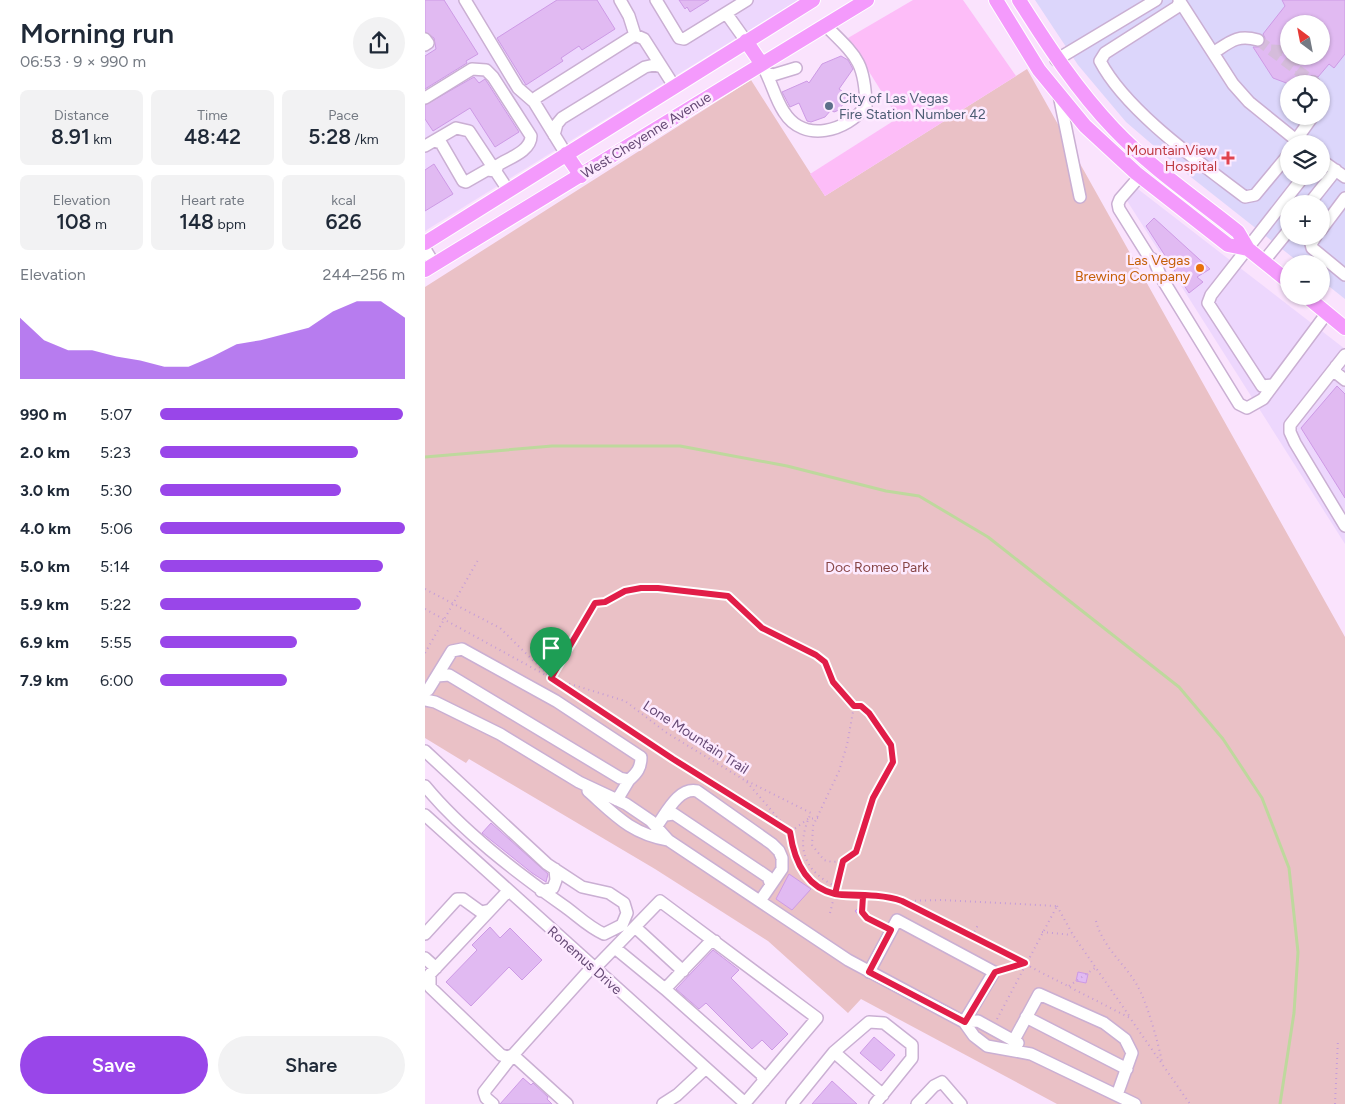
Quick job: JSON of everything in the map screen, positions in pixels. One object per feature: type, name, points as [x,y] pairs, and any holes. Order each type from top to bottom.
[{"type":"main road","name":"West Cheyenne Avenue","points":[[425,243],[813,0]]},
{"type":"main road","name":"West Cheyenne Avenue","points":[[430,267],[764,68],[825,25],[867,0]]},
{"type":"main road","points":[[996,0],[1039,70],[1085,126],[1140,176],[1228,245],[1248,249]]},
{"type":"main road","points":[[1019,0],[1057,60],[1114,129],[1154,165],[1238,232],[1248,249],[1280,275]]},
{"type":"main road","points":[[746,42],[764,68]]},
{"type":"main road","points":[[566,154],[581,176]]},
{"type":"main road","points":[[1317,305],[1345,328]]},
{"type":"street","points":[[465,0],[518,88],[534,102],[566,154]]},
{"type":"street","points":[[620,0],[629,16],[635,35],[644,39],[674,86]]},
{"type":"street","points":[[656,0],[679,38],[684,39],[747,0]]},
{"type":"street","points":[[1057,60],[1156,0]]},
{"type":"street","points":[[1180,0],[1233,84],[1249,102],[1289,135]]},
{"type":"street","points":[[1180,0],[1177,7],[1101,56],[1100,61],[1106,72],[1139,110],[1170,139],[1245,197],[1255,195],[1280,165]]},
{"type":"street","points":[[726,13],[746,42]]},
{"type":"street","points":[[764,68],[783,112],[791,121],[804,128],[816,131],[831,130],[857,118],[866,106],[863,70],[853,51],[825,25]]},
{"type":"street","points":[[534,102],[537,98],[635,35]]},
{"type":"street","points":[[1213,54],[1238,38],[1246,37],[1258,40]]},
{"type":"street","points":[[425,39],[428,43],[425,45]]},
{"type":"street","points":[[554,135],[557,124],[571,113],[645,67],[654,65],[662,67]]},
{"type":"street","points":[[764,68],[773,75],[796,68]]},
{"type":"street","points":[[425,98],[472,69],[486,70],[493,77],[531,136],[531,142],[527,147],[497,165],[496,171]]},
{"type":"street","points":[[1059,95],[1080,197]]},
{"type":"street","points":[[430,143],[456,128],[469,131],[508,190]]},
{"type":"street","points":[[430,143],[441,143],[463,181],[466,182],[487,170],[496,171]]},
{"type":"street","points":[[1330,166],[1345,177]]},
{"type":"street","points":[[1316,195],[1335,170]]},
{"type":"street","points":[[1140,176],[1120,199],[1117,204],[1119,209],[1149,257],[1153,260],[1161,277],[1239,404],[1247,408],[1263,399],[1327,313]]},
{"type":"street","points":[[1273,385],[1262,386],[1208,303],[1211,295],[1298,185]]},
{"type":"street","points":[[1330,218],[1345,198]]},
{"type":"street","points":[[1264,262],[1280,242]]},
{"type":"street","points":[[1311,245],[1312,248],[1345,275]]},
{"type":"street","points":[[425,250],[430,267]]},
{"type":"street","points":[[1345,354],[1290,425],[1290,432],[1345,526]]},
{"type":"street","points":[[1336,366],[1335,372],[1345,380]]},
{"type":"street","points":[[617,800],[629,780],[638,772],[641,757],[556,701],[462,649],[452,651],[428,695],[507,738],[579,782],[643,815],[667,840],[869,972],[965,1022],[974,1036],[987,1046],[1031,1054]]},
{"type":"street","points":[[437,676],[449,675],[620,778],[629,780]]},
{"type":"street","points":[[425,751],[555,869],[582,887],[609,894],[624,902],[627,913],[622,925],[604,934],[593,929],[541,891],[478,838],[425,786]]},
{"type":"street","points":[[579,782],[628,826],[649,837],[667,840]]},
{"type":"street","points":[[656,827],[682,792],[697,791],[772,844],[779,850],[782,858],[782,869],[760,901]]},
{"type":"street","points":[[666,814],[674,814],[768,877],[771,885]]},
{"type":"street","name":"Ronemus Drive","points":[[425,815],[746,1104]]},
{"type":"street","points":[[541,891],[553,888],[556,880],[555,869]]},
{"type":"street","points":[[508,891],[436,968],[429,980],[430,987],[501,1055],[507,1057],[513,1054]]},
{"type":"street","points":[[425,934],[457,898],[463,899],[481,912],[490,910]]},
{"type":"street","points":[[486,1101],[484,1092],[513,1054],[594,967],[660,901],[817,1018],[746,1104]]},
{"type":"street","points":[[869,972],[897,920],[995,972],[965,1022]]},
{"type":"street","points":[[635,927],[683,971]]},
{"type":"street","points":[[665,989],[709,943],[715,941]]},
{"type":"street","points":[[615,948],[665,989],[761,1074],[764,1081]]},
{"type":"street","points":[[425,958],[436,968]]},
{"type":"street","points":[[1014,1040],[1039,994],[1104,1023],[1125,1039],[1132,1052],[1117,1095]]},
{"type":"street","points":[[1026,1017],[1127,1069]]},
{"type":"street","points":[[965,1022],[978,1021],[1014,1040],[1031,1054],[1135,1104]]},
{"type":"street","points":[[791,1104],[834,1052],[869,1022],[884,1023],[912,1045],[912,1058],[875,1104]]},
{"type":"street","points":[[834,1052],[883,1095]]},
{"type":"street","points":[[513,1054],[567,1104]]},
{"type":"street","points":[[663,1104],[681,1100],[706,1068]]},
{"type":"street","points":[[917,1104],[934,1086],[942,1082],[961,1104]]},
{"type":"path","points":[[425,653],[478,560]]},
{"type":"path","points":[[551,678],[595,603],[605,602],[625,591],[658,588],[728,596],[762,628],[816,655],[825,662],[833,682],[854,706],[861,706],[869,713],[891,745],[893,762],[873,798],[856,852],[843,861],[824,860],[813,845],[813,826],[839,771],[847,745],[854,706]]},
{"type":"path","name":"Lone Mountain Trail","points":[[425,589],[500,628],[551,678],[625,701],[667,733],[746,780],[790,832],[792,850],[805,876],[814,884],[835,894],[902,901],[1131,1018],[1190,1104]]},
{"type":"path","points":[[425,609],[551,678],[673,759],[790,832],[808,819],[818,818]]},
{"type":"path","points":[[746,780],[811,813],[803,844],[805,859],[817,876],[837,887]]},
{"type":"path","points":[[830,913],[843,861]]},
{"type":"path","points":[[863,896],[862,912],[867,918],[891,930]]},
{"type":"path","points":[[902,901],[942,900],[1057,906]]},
{"type":"path","points":[[992,1028],[1057,906]]},
{"type":"path","points":[[1057,906],[1073,935],[1131,1018]]},
{"type":"path","points":[[1096,921],[1099,932],[1137,986],[1160,1050],[1162,1064]]},
{"type":"path","points":[[972,936],[977,924]]},
{"type":"path","points":[[1042,932],[1073,935]]},
{"type":"path","points":[[995,972],[1025,963]]},
{"type":"path","points":[[1069,986],[1095,968]]},
{"type":"path","points":[[1335,1104],[1338,1040]]},
{"type":"shaded area","points":[[425,0],[798,0],[425,231]]},
{"type":"shaded area","name":"MountainView Hospital","points":[[1035,0],[1345,0],[1345,299],[1330,287],[1330,255],[1290,255],[1182,170],[1126,122],[1078,65]]},
{"type":"shaded area","points":[[1134,186],[1280,299],[1280,305],[1288,305],[1345,349],[1345,544],[1124,196]]},
{"type":"green space","name":"Doc Romeo Park","points":[[1027,69],[1345,637],[1345,1104],[1057,1104],[861,999],[848,1013],[768,941],[655,869],[469,759],[466,763],[425,738],[425,287],[751,80],[825,196]]},
{"type":"sand","points":[[913,0],[963,0],[1016,76],[825,196],[810,174],[898,118],[848,38]]},
{"type":"building","points":[[425,0],[444,0],[478,54],[425,89],[425,56],[436,49],[434,38],[425,32]]},
{"type":"building","points":[[557,0],[597,0],[615,29],[582,50],[579,46],[561,58],[563,61],[526,85],[497,38]]},
{"type":"building","points":[[679,0],[709,0],[690,12],[687,7],[685,9]]},
{"type":"building","points":[[1282,0],[1345,0],[1345,54],[1334,68],[1330,65],[1330,15],[1280,15],[1280,65],[1328,65],[1320,75],[1280,75],[1280,81],[1273,78],[1253,47],[1264,45],[1265,38],[1263,34],[1285,6]]},
{"type":"building","points":[[841,56],[848,60],[853,69],[839,89],[849,96],[839,110],[834,112],[831,110],[825,117],[811,122],[807,121],[799,103],[790,107],[782,92],[807,81],[809,83],[822,64]]},
{"type":"building","points":[[474,77],[479,83],[485,79],[519,132],[495,147],[470,108],[433,131],[425,119],[425,105]]},
{"type":"building","points":[[434,164],[453,194],[425,211],[425,170]]},
{"type":"building","points":[[1154,218],[1210,269],[1197,277],[1203,282],[1189,293],[1146,226]]},
{"type":"building","points":[[1337,386],[1345,394],[1345,498],[1301,428]]},
{"type":"building","points":[[491,823],[548,874],[546,882],[482,833]]},
{"type":"building","points":[[789,874],[811,889],[792,910],[776,899]]},
{"type":"building","points":[[862,905],[868,912],[861,918],[855,911]]},
{"type":"building","points":[[490,927],[500,938],[510,928],[542,960],[522,980],[509,967],[471,1006],[446,982],[477,950],[472,945]]},
{"type":"building","points":[[713,950],[739,970],[731,978],[788,1034],[772,1050],[762,1040],[752,1049],[706,1003],[699,1009],[676,989]]},
{"type":"building","points":[[1078,972],[1088,974],[1086,983],[1076,981]]},
{"type":"building","points":[[874,1037],[895,1055],[881,1071],[860,1053]]},
{"type":"building","points":[[523,1078],[531,1085],[533,1083],[548,1097],[547,1099],[552,1104],[500,1104]]},
{"type":"building","points":[[832,1081],[857,1104],[812,1104]]},
{"type":"waterway","points":[[425,457],[552,446],[680,446],[787,466],[886,491],[919,496],[988,537],[1179,687],[1223,739],[1262,798],[1289,868],[1298,952],[1294,1013],[1280,1104]]},
{"type":"tunnel","points":[[1258,40],[1304,75]]},
{"type":"tunnel","points":[[1271,50],[1280,50]]},
{"type":"tunnel","points":[[1300,65],[1301,73]]},
{"type":"place","name":"City of Las Vegas Fire Station Number 42","points":[[829,106]]},
{"type":"place","name":"MountainView Hospital","points":[[1228,158]]},
{"type":"place","name":"Las Vegas Brewing Company","points":[[1200,268]]},
{"type":"route","points":[[551,678],[595,603],[612,600],[625,591],[641,588],[658,588],[728,596],[762,628],[816,655],[825,662],[833,682],[842,694],[854,706],[861,706],[869,713],[891,745],[893,762],[873,798],[856,852],[843,861],[844,865],[835,894],[894,898],[1025,963],[995,972],[965,1022],[869,972],[891,930],[867,918],[862,912],[863,896],[835,894],[814,884],[805,876],[797,863],[792,850],[790,832],[673,759],[551,678]]}]
